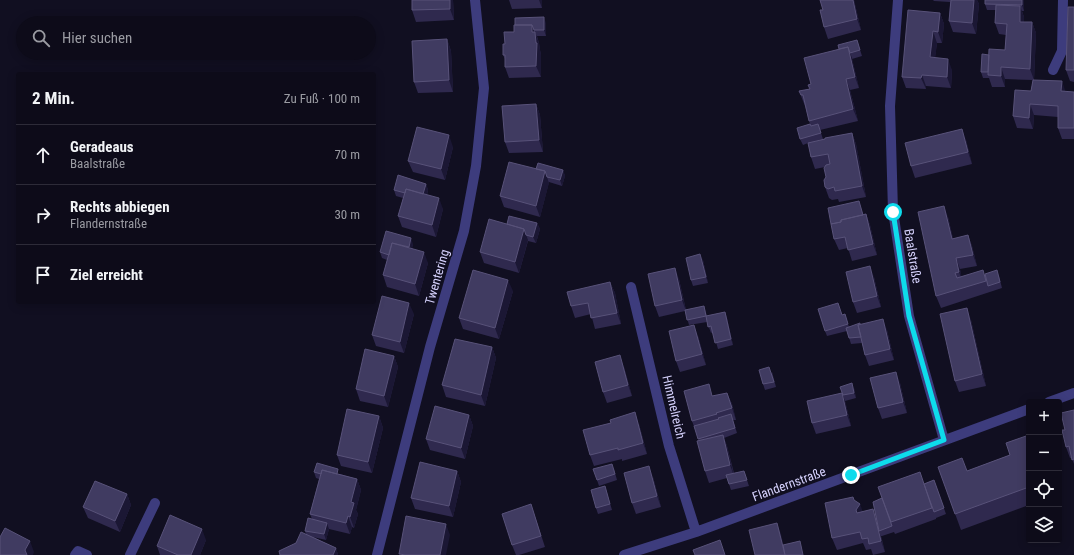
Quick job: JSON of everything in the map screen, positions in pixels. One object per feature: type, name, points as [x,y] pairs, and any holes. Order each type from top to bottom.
[{"type":"street","name":"Twentering","points":[[377,555],[430,347],[464,231],[476,166],[484,88],[475,0]]},
{"type":"street","name":"Baalstraße","points":[[898,0],[890,106],[893,212],[909,316],[944,440]]},
{"type":"street","points":[[1053,70],[1062,51],[1063,0]]},
{"type":"street","name":"Himmelreich","points":[[631,287],[669,446],[696,532]]},
{"type":"street","points":[[1057,399],[1074,393]]},
{"type":"street","name":"Flandernstraße","points":[[624,555],[696,532],[1026,410]]},
{"type":"street","points":[[130,555],[155,503]]},
{"type":"building","points":[[412,0],[450,0],[450,9],[412,10]]},
{"type":"building","points":[[820,0],[853,0],[857,19],[824,27],[820,10],[823,10]]},
{"type":"building","points":[[951,0],[974,0],[972,23],[949,21]]},
{"type":"building","points":[[985,0],[1022,0],[1022,5],[985,4]]},
{"type":"building","points":[[996,5],[1020,6],[1020,22],[1032,22],[1030,69],[1001,67],[1001,76],[988,75],[989,49],[1005,50],[1007,24],[995,23]]},
{"type":"building","points":[[1068,7],[1074,7],[1074,70],[1066,70]]},
{"type":"building","points":[[908,10],[940,13],[938,32],[933,31],[930,57],[948,59],[947,77],[922,75],[921,78],[902,77]]},
{"type":"building","points":[[544,17],[544,30],[534,30],[532,25],[515,25],[515,18]]},
{"type":"building","points":[[514,25],[532,25],[532,32],[535,32],[537,43],[536,66],[505,67],[505,55],[503,55],[503,44],[505,44],[504,32],[514,32]]},
{"type":"building","points":[[447,39],[449,80],[414,82],[412,41]]},
{"type":"building","points":[[857,40],[860,50],[850,53],[848,47],[839,49],[838,45]]},
{"type":"building","points":[[848,47],[855,77],[846,79],[853,109],[809,121],[803,95],[801,95],[799,91],[810,89],[808,85],[811,84],[804,58]]},
{"type":"building","points":[[982,54],[989,55],[988,72],[981,72]]},
{"type":"building","points":[[1033,80],[1062,81],[1061,91],[1074,92],[1074,128],[1058,128],[1058,106],[1030,104],[1029,118],[1013,116],[1015,90],[1031,91]]},
{"type":"building","points":[[536,104],[539,140],[505,142],[502,106]]},
{"type":"building","points":[[810,124],[811,126],[818,124],[821,133],[800,139],[797,128]]},
{"type":"building","points":[[417,127],[449,135],[441,169],[408,161]]},
{"type":"building","points":[[962,129],[968,152],[911,166],[905,143]]},
{"type":"building","points":[[852,133],[862,186],[835,191],[834,187],[828,189],[825,187],[824,180],[826,177],[824,168],[826,165],[830,164],[828,154],[811,157],[808,143]]},
{"type":"building","points":[[509,162],[545,171],[536,206],[500,196]]},
{"type":"building","points":[[538,163],[563,170],[560,180],[547,177],[545,171],[536,169]]},
{"type":"building","points":[[398,175],[426,184],[423,194],[406,189],[405,193],[394,190]]},
{"type":"building","points":[[406,189],[439,198],[432,225],[398,216]]},
{"type":"building","points":[[859,201],[863,215],[831,224],[828,208]]},
{"type":"building","points":[[944,206],[952,239],[968,235],[973,255],[956,258],[959,272],[955,273],[957,278],[983,270],[986,281],[936,296],[918,212]]},
{"type":"building","points":[[866,214],[873,244],[848,250],[845,237],[834,239],[831,224]]},
{"type":"building","points":[[509,216],[537,223],[533,237],[526,235],[524,229],[507,224]]},
{"type":"building","points":[[489,219],[524,229],[515,262],[480,252]]},
{"type":"building","points":[[386,231],[411,238],[409,247],[392,243],[389,255],[380,252]]},
{"type":"building","points":[[392,243],[424,252],[415,284],[383,275]]},
{"type":"building","points":[[700,254],[706,277],[691,280],[686,258]]},
{"type":"building","points":[[870,266],[877,296],[853,302],[846,272]]},
{"type":"building","points":[[675,268],[682,300],[655,306],[648,274]]},
{"type":"building","points":[[473,270],[508,280],[495,328],[459,318]]},
{"type":"building","points":[[997,270],[1000,282],[988,286],[985,274]]},
{"type":"building","points":[[610,282],[617,313],[591,318],[588,303],[571,306],[567,292]]},
{"type":"building","points":[[382,296],[409,303],[400,342],[372,335]]},
{"type":"building","points":[[838,303],[842,315],[845,314],[848,324],[825,331],[818,309]]},
{"type":"building","points":[[704,306],[706,316],[687,320],[685,310]]},
{"type":"building","points":[[967,308],[982,374],[955,381],[940,314]]},
{"type":"building","points":[[725,312],[731,339],[715,343],[711,326],[708,327],[706,316]]},
{"type":"building","points":[[883,319],[890,349],[865,355],[858,325]]},
{"type":"building","points":[[860,323],[858,325],[861,337],[849,338],[846,328]]},
{"type":"building","points":[[694,325],[702,354],[676,361],[669,331]]},
{"type":"building","points":[[455,339],[492,347],[481,395],[442,385]]},
{"type":"building","points":[[365,349],[394,356],[384,396],[356,389]]},
{"type":"building","points":[[620,355],[628,385],[603,392],[595,362]]},
{"type":"building","points":[[769,367],[774,382],[763,384],[759,370]]},
{"type":"building","points":[[896,372],[903,402],[878,408],[870,378]]},
{"type":"building","points":[[852,383],[854,393],[843,395],[840,387]]},
{"type":"building","points":[[709,384],[712,396],[727,393],[732,408],[692,421],[684,391]]},
{"type":"building","points":[[842,393],[847,415],[812,423],[807,401]]},
{"type":"building","points":[[435,406],[469,415],[461,448],[426,439]]},
{"type":"building","points":[[347,409],[379,416],[368,462],[337,455]]},
{"type":"building","points":[[1074,410],[1074,459],[1072,460],[1069,446],[1066,447],[1062,430],[1065,430],[1062,413]]},
{"type":"building","points":[[635,412],[643,443],[618,450],[618,448],[590,455],[583,430],[611,423],[610,420]]},
{"type":"building","points":[[731,414],[735,428],[698,439],[694,426]]},
{"type":"building","points":[[723,435],[730,465],[705,471],[697,441]]},
{"type":"building","points":[[1026,436],[1026,488],[955,514],[938,467],[962,458],[967,471],[1010,455],[1006,443]]},
{"type":"building","points":[[420,462],[457,471],[449,506],[411,498]]},
{"type":"building","points":[[317,463],[338,469],[337,474],[322,470],[321,474],[314,472]]},
{"type":"building","points":[[612,464],[615,474],[597,480],[593,469]]},
{"type":"building","points":[[649,466],[657,496],[632,503],[624,473]]},
{"type":"building","points":[[322,470],[357,479],[351,502],[354,503],[350,517],[348,516],[346,523],[310,514]]},
{"type":"building","points":[[744,471],[747,480],[729,484],[726,475]]},
{"type":"building","points":[[920,472],[932,508],[891,522],[878,487]]},
{"type":"building","points":[[934,480],[944,508],[934,512],[924,484]]},
{"type":"building","points":[[95,481],[127,494],[115,521],[83,507]]},
{"type":"building","points":[[605,486],[610,504],[596,508],[591,490]]},
{"type":"building","points":[[853,497],[854,500],[860,504],[856,510],[857,513],[873,509],[881,541],[869,544],[868,538],[862,539],[860,532],[832,538],[825,503]]},
{"type":"building","points":[[882,498],[892,526],[879,531],[873,502]]},
{"type":"building","points":[[531,504],[541,536],[512,545],[502,514]]},
{"type":"building","points":[[170,515],[202,529],[191,555],[178,555],[157,546]]},
{"type":"building","points":[[406,516],[446,524],[440,555],[399,554]]},
{"type":"building","points":[[308,518],[327,523],[324,534],[305,531]]},
{"type":"building","points":[[777,523],[785,555],[755,555],[749,530]]},
{"type":"building","points":[[5,528],[30,541],[25,550],[27,555],[0,555],[0,537]]},
{"type":"building","points":[[301,532],[336,548],[333,555],[280,555],[279,551],[296,543]]},
{"type":"building","points":[[720,540],[725,555],[695,555],[693,550]]},
{"type":"building","points":[[800,541],[803,555],[785,555],[783,545]]},
{"type":"route","points":[[851,475],[944,440],[909,316],[893,212]]}]
